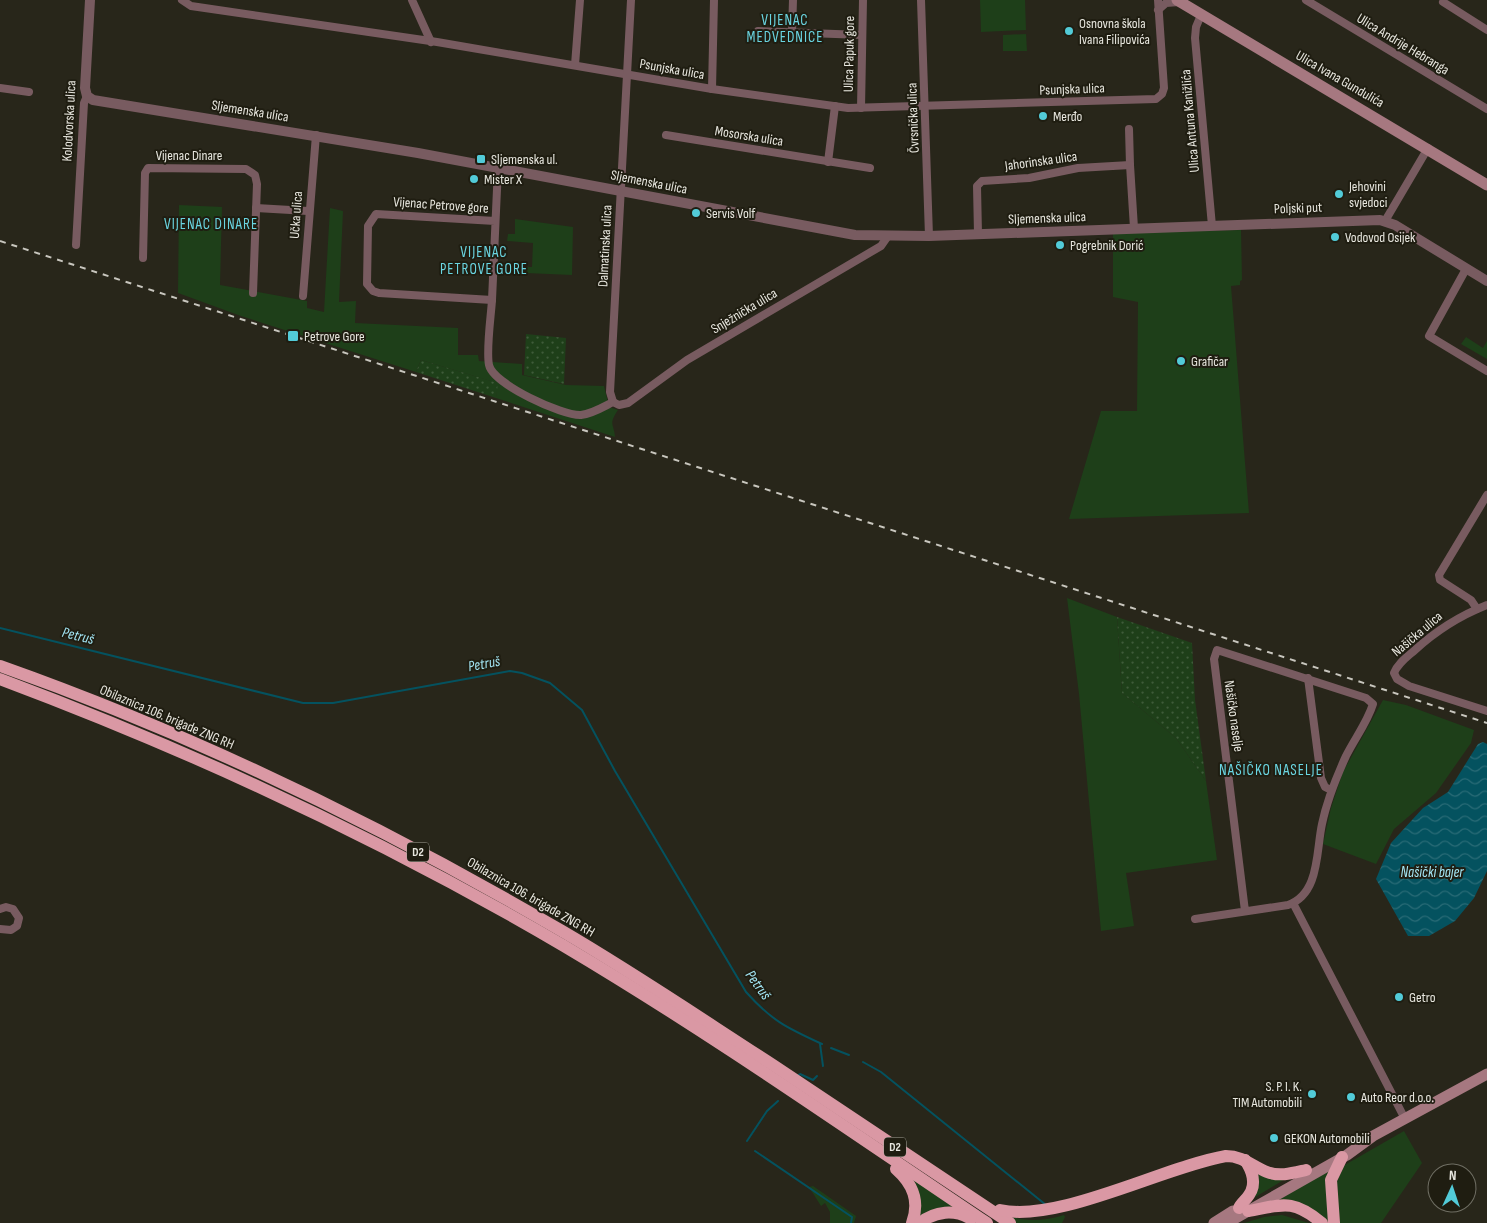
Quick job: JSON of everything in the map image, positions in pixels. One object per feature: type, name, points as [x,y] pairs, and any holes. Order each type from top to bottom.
[{"type":"highway","name":"Obilaznica 106. brigade ZNG RH","points":[[0,666],[156,728],[281,784],[420,853],[501,896],[660,991],[1010,1223]]},
{"type":"highway","name":"Obilaznica 106. brigade ZNG RH","points":[[0,679],[184,753],[329,820],[452,884],[563,946],[648,997],[987,1223]]},
{"type":"highway","points":[[873,1146],[882,1158],[902,1174],[912,1187],[916,1207],[912,1223]]},
{"type":"highway","points":[[981,1204],[1011,1215],[1028,1218],[1049,1217],[1081,1208],[1220,1157],[1232,1156],[1245,1160],[1266,1172],[1277,1174],[1306,1170]]},
{"type":"highway","points":[[1334,1223],[1330,1188],[1333,1172],[1342,1157]]},
{"type":"highway","points":[[1243,1209],[1253,1184],[1252,1174],[1245,1160]]},
{"type":"highway","points":[[1243,1209],[1287,1205],[1310,1212],[1322,1223]]},
{"type":"highway","points":[[1069,1218],[1081,1208]]},
{"type":"highway","points":[[920,1223],[937,1214],[952,1212],[967,1216],[978,1223]]},
{"type":"main road","name":"Ulica Ivana Gundulića","points":[[1178,1],[1428,148],[1487,185]]},
{"type":"main road","points":[[1214,1223],[1342,1157],[1374,1136],[1487,1074]]},
{"type":"main road","points":[[1227,1223],[1243,1209],[1306,1170],[1356,1142],[1374,1136]]},
{"type":"street","name":"Kolodvorska ulica","points":[[76,244],[84,103],[87,96],[85,88],[90,0]]},
{"type":"street","name":"Psunjska ulica","points":[[182,0],[191,6],[431,42],[712,89],[861,108],[1151,100],[1162,94],[1164,88],[1158,10]]},
{"type":"street","points":[[412,0],[431,42]]},
{"type":"street","points":[[575,65],[580,0]]},
{"type":"street","name":"Dalmatinska ulica","points":[[613,402],[610,392],[631,0]]},
{"type":"street","points":[[712,89],[714,0]]},
{"type":"street","points":[[792,32],[793,0]]},
{"type":"street","name":"Ulica Papuk gore","points":[[861,108],[863,0]]},
{"type":"street","name":"Čvrsnička ulica","points":[[921,0],[929,236]]},
{"type":"street","points":[[1158,0],[1158,10]]},
{"type":"street","name":"Ulica Andrije Hebranga","points":[[1306,0],[1487,109]]},
{"type":"street","points":[[1158,10],[1166,3],[1178,1]]},
{"type":"street","points":[[1444,2],[1487,30]]},
{"type":"street","name":"Ulica Antuna Kanižlića","points":[[1201,15],[1196,27],[1195,38],[1212,226]]},
{"type":"street","points":[[758,32],[862,34]]},
{"type":"street","points":[[0,88],[29,92]]},
{"type":"street","name":"Sljemenska ulica","points":[[87,96],[93,100],[316,135],[841,232],[888,236],[929,236],[1212,226]]},
{"type":"street","points":[[828,162],[835,106]]},
{"type":"street","points":[[1129,129],[1134,228]]},
{"type":"street","name":"Učka ulica","points":[[303,296],[308,211],[316,135]]},
{"type":"street","name":"Mosorska ulica","points":[[666,135],[870,168]]},
{"type":"street","points":[[1428,148],[1385,221],[1395,225],[1486,280]]},
{"type":"street","name":"Jahorinska ulica","points":[[978,234],[977,186],[982,180],[1029,178],[1078,168],[1130,165]]},
{"type":"street","name":"Vijenac Dinare","points":[[143,258],[145,172],[148,168],[246,169],[251,171],[256,179],[253,293]]},
{"type":"street","name":"Vijenac Petrove gore","points":[[498,168],[488,364],[495,374],[528,398],[571,414],[590,413],[613,402]]},
{"type":"street","points":[[256,208],[308,211]]},
{"type":"street","name":"Vijenac Petrove gore","points":[[492,300],[379,293],[373,291],[366,280],[367,250],[368,226],[376,214],[495,221]]},
{"type":"street","name":"Poljski put","points":[[1212,226],[1385,221]]},
{"type":"street","name":"Snježnička ulica","points":[[613,402],[619,406],[628,403],[688,360],[881,246],[888,236]]},
{"type":"street","points":[[1466,268],[1429,336],[1487,371]]},
{"type":"street","points":[[1478,609],[1471,600],[1440,580],[1439,575],[1486,499]]},
{"type":"street","name":"Našička ulica","points":[[1487,605],[1438,630],[1400,663],[1394,673],[1398,679],[1409,686],[1487,711]]},
{"type":"street","name":"Našičko naselje","points":[[1245,911],[1214,653],[1217,650],[1308,678],[1373,702],[1331,790],[1310,886],[1304,895],[1293,903]]},
{"type":"street","points":[[1308,678],[1322,784],[1331,790]]},
{"type":"street","points":[[1195,920],[1293,903],[1405,1119]]},
{"type":"street","points":[[0,909],[6,907],[13,909],[19,918],[14,928],[1,930]]},
{"type":"green space","points":[[980,0],[1025,0],[1026,30],[981,32]]},
{"type":"green space","points":[[1026,34],[1027,51],[1003,51],[1003,35]]},
{"type":"green space","points":[[179,205],[222,207],[220,285],[307,301],[307,308],[324,312],[330,208],[343,211],[339,302],[356,301],[355,323],[458,328],[458,355],[478,355],[479,361],[522,364],[522,375],[566,385],[604,386],[609,407],[618,410],[612,421],[615,437],[496,398],[497,383],[421,360],[416,372],[241,316],[178,293]]},
{"type":"green space","points":[[515,219],[573,227],[572,275],[504,272],[505,266],[532,267],[533,243],[507,241],[508,234],[515,234]]},
{"type":"green space","points":[[1241,230],[1242,280],[1240,285],[1231,286],[1249,513],[1069,519],[1101,411],[1137,411],[1138,302],[1113,297],[1113,233]]},
{"type":"green space","points":[[526,334],[566,338],[564,384],[524,375]]},
{"type":"green space","points":[[1466,337],[1483,348],[1487,341],[1487,359],[1461,344]]},
{"type":"green space","points":[[421,360],[498,383],[496,398],[416,372]]},
{"type":"green space","points":[[1067,598],[1117,617],[1122,693],[1176,738],[1206,781],[1217,860],[1126,873],[1134,926],[1101,931],[1079,694]]},
{"type":"green space","points":[[1117,617],[1192,643],[1195,700],[1206,781],[1176,738],[1122,693]]},
{"type":"green space","points":[[1383,700],[1406,705],[1474,730],[1471,743],[1436,793],[1394,829],[1376,864],[1323,844],[1331,808],[1343,772]]},
{"type":"green space","points":[[1404,1131],[1422,1163],[1381,1223],[1338,1223],[1337,1182],[1343,1166]]},
{"type":"green space","points":[[1331,1167],[1331,1223],[1274,1203]]},
{"type":"green space","points":[[1253,1169],[1287,1178],[1252,1199]]},
{"type":"green space","points":[[908,1175],[961,1209],[916,1222]]},
{"type":"green space","points":[[813,1186],[856,1216],[854,1223],[830,1223],[830,1212],[825,1203],[821,1206],[809,1187]]},
{"type":"green space","points":[[1064,1215],[1062,1223],[1015,1223],[1009,1216],[1036,1220]]},
{"type":"green space","points":[[1282,1215],[1309,1223],[1244,1223],[1264,1217]]},
{"type":"water","name":"Našički bajer","points":[[1483,742],[1487,744],[1487,871],[1474,898],[1455,921],[1429,936],[1408,936],[1376,879],[1391,843],[1423,808],[1448,792],[1478,744]]},
{"type":"waterway","name":"Petruš","points":[[0,628],[303,703],[333,703],[510,671],[522,673],[550,683],[582,710],[615,771],[746,992],[772,1017],[822,1044]]},
{"type":"waterway","points":[[820,1044],[823,1066]]},
{"type":"waterway","name":"Petruš","points":[[831,1048],[849,1055]]},
{"type":"waterway","name":"Petruš","points":[[863,1062],[881,1072],[1046,1205]]},
{"type":"waterway","points":[[797,1076],[800,1074],[813,1080],[817,1076]]},
{"type":"waterway","points":[[747,1141],[767,1111],[778,1101]]},
{"type":"waterway","points":[[755,1151],[852,1217],[851,1223]]},
{"type":"railway","points":[[0,241],[1487,723]]},
{"type":"place","name":"Osnovna škola Ivana Filipovića","points":[[1069,31]]},
{"type":"place","name":"Merđo","points":[[1043,116]]},
{"type":"place","name":"Sljemenska ul.","points":[[481,159]]},
{"type":"place","name":"Mister X","points":[[474,179]]},
{"type":"place","name":"Jehovini svjedoci","points":[[1339,194]]},
{"type":"place","name":"Servis Volf","points":[[696,213]]},
{"type":"place","name":"Vodovod Osijek","points":[[1335,237]]},
{"type":"place","name":"Pogrebnik Dorić","points":[[1060,245]]},
{"type":"place","name":"Petrove Gore","points":[[293,336]]},
{"type":"place","name":"Grafičar","points":[[1181,361]]},
{"type":"place","name":"Getro","points":[[1399,997]]},
{"type":"place","name":"S. P. I. K. TIM Automobili","points":[[1312,1094]]},
{"type":"place","name":"Auto Reor d.o.o.","points":[[1351,1097]]},
{"type":"place","name":"GEKON Automobili","points":[[1274,1138]]},
{"type":"district","name":"VIJENAC MEDVEDNICE","points":[[785,28]]},
{"type":"district","name":"VIJENAC DINARE","points":[[211,224]]},
{"type":"district","name":"VIJENAC PETROVE GORE","points":[[484,260]]},
{"type":"district","name":"NAŠIČKO NASELJE","points":[[1271,770]]}]
